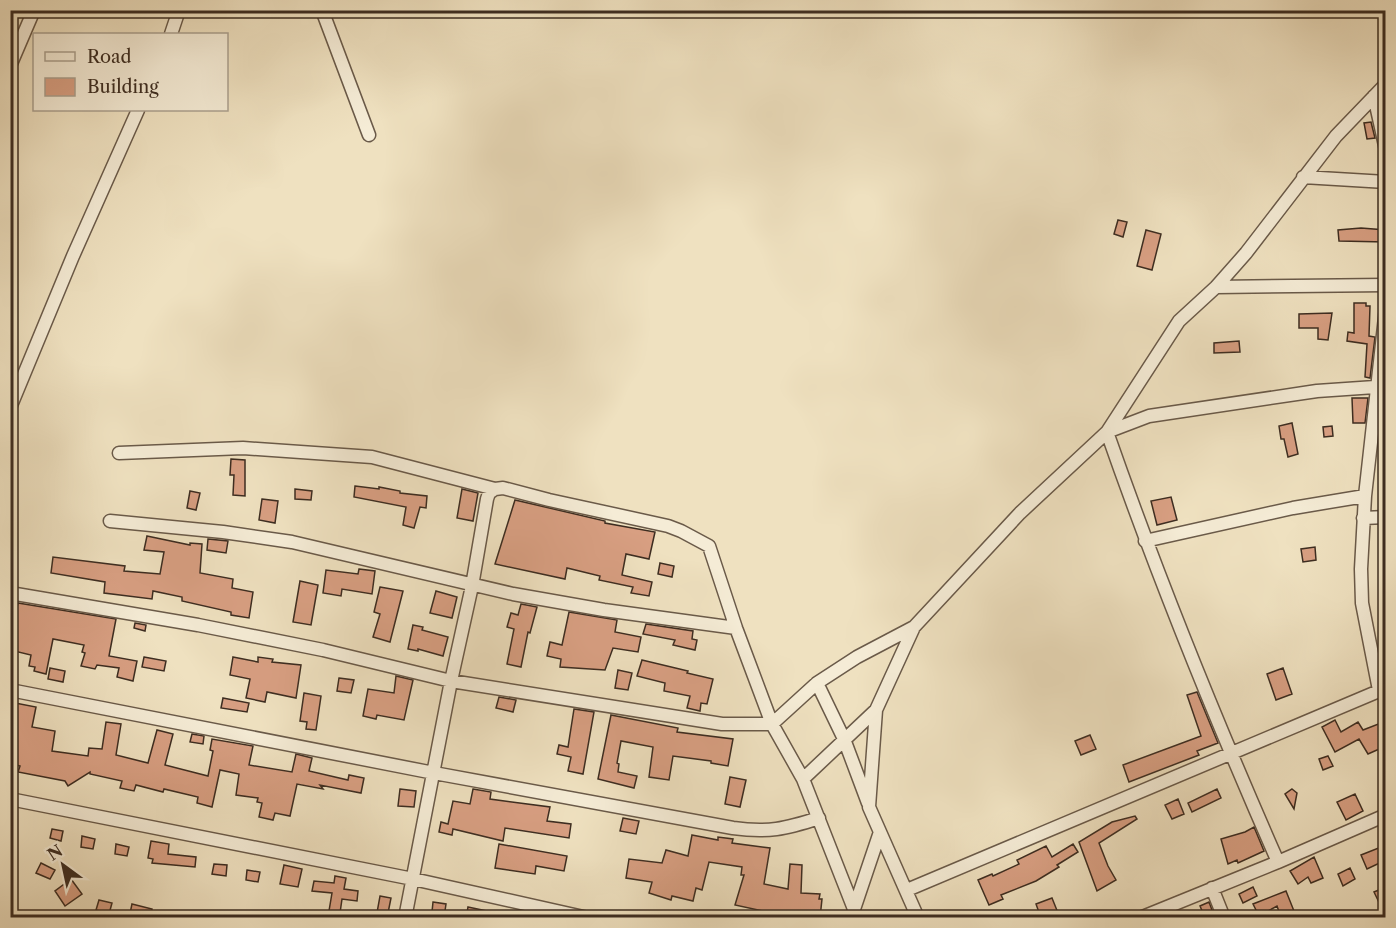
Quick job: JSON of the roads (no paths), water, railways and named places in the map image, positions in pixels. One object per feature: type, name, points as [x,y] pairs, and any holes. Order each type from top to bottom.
[{"type":"street","points":[[10,66],[34,10]]},
{"type":"street","points":[[171,33],[179,10]]},
{"type":"street","points":[[322,10],[369,135]]},
{"type":"street","points":[[869,807],[876,710],[914,627],[1020,513],[1107,432],[1179,321],[1216,287],[1246,253],[1336,136],[1386,84]]},
{"type":"street","points":[[1374,96],[1386,150]]},
{"type":"street","points":[[10,408],[73,256],[138,111]]},
{"type":"street","points":[[1304,177],[1386,182]]},
{"type":"street","points":[[1216,287],[1386,285]]},
{"type":"street","points":[[907,890],[1382,689],[1362,603],[1361,569],[1365,496],[1386,308]]},
{"type":"street","points":[[1107,432],[1149,416],[1317,391],[1376,387]]},
{"type":"street","points":[[1107,432],[1145,541],[1230,754],[1278,862]]},
{"type":"street","points":[[119,453],[243,448],[372,457],[495,489],[503,488],[668,526],[709,546],[736,628],[772,724],[803,779],[853,913]]},
{"type":"street","points":[[405,918],[472,586],[487,500],[489,493],[495,489]]},
{"type":"street","points":[[1145,541],[1293,508],[1365,496]]},
{"type":"street","points":[[1364,518],[1386,517]]},
{"type":"street","points":[[110,521],[223,532],[292,542],[472,586],[604,610],[736,628]]},
{"type":"street","points":[[10,593],[188,623],[323,650],[451,681],[722,724],[772,724],[817,683],[857,657],[914,627]]},
{"type":"street","points":[[817,683],[844,739],[869,807],[918,918]]},
{"type":"street","points":[[10,690],[434,773],[756,831],[775,831],[819,818]]},
{"type":"street","points":[[803,779],[876,710]]},
{"type":"street","points":[[10,800],[413,879],[588,918]]},
{"type":"street","points":[[1140,918],[1278,862],[1386,814]]},
{"type":"street","points":[[853,913],[880,832]]},
{"type":"street","points":[[1212,888],[1224,918]]}]
